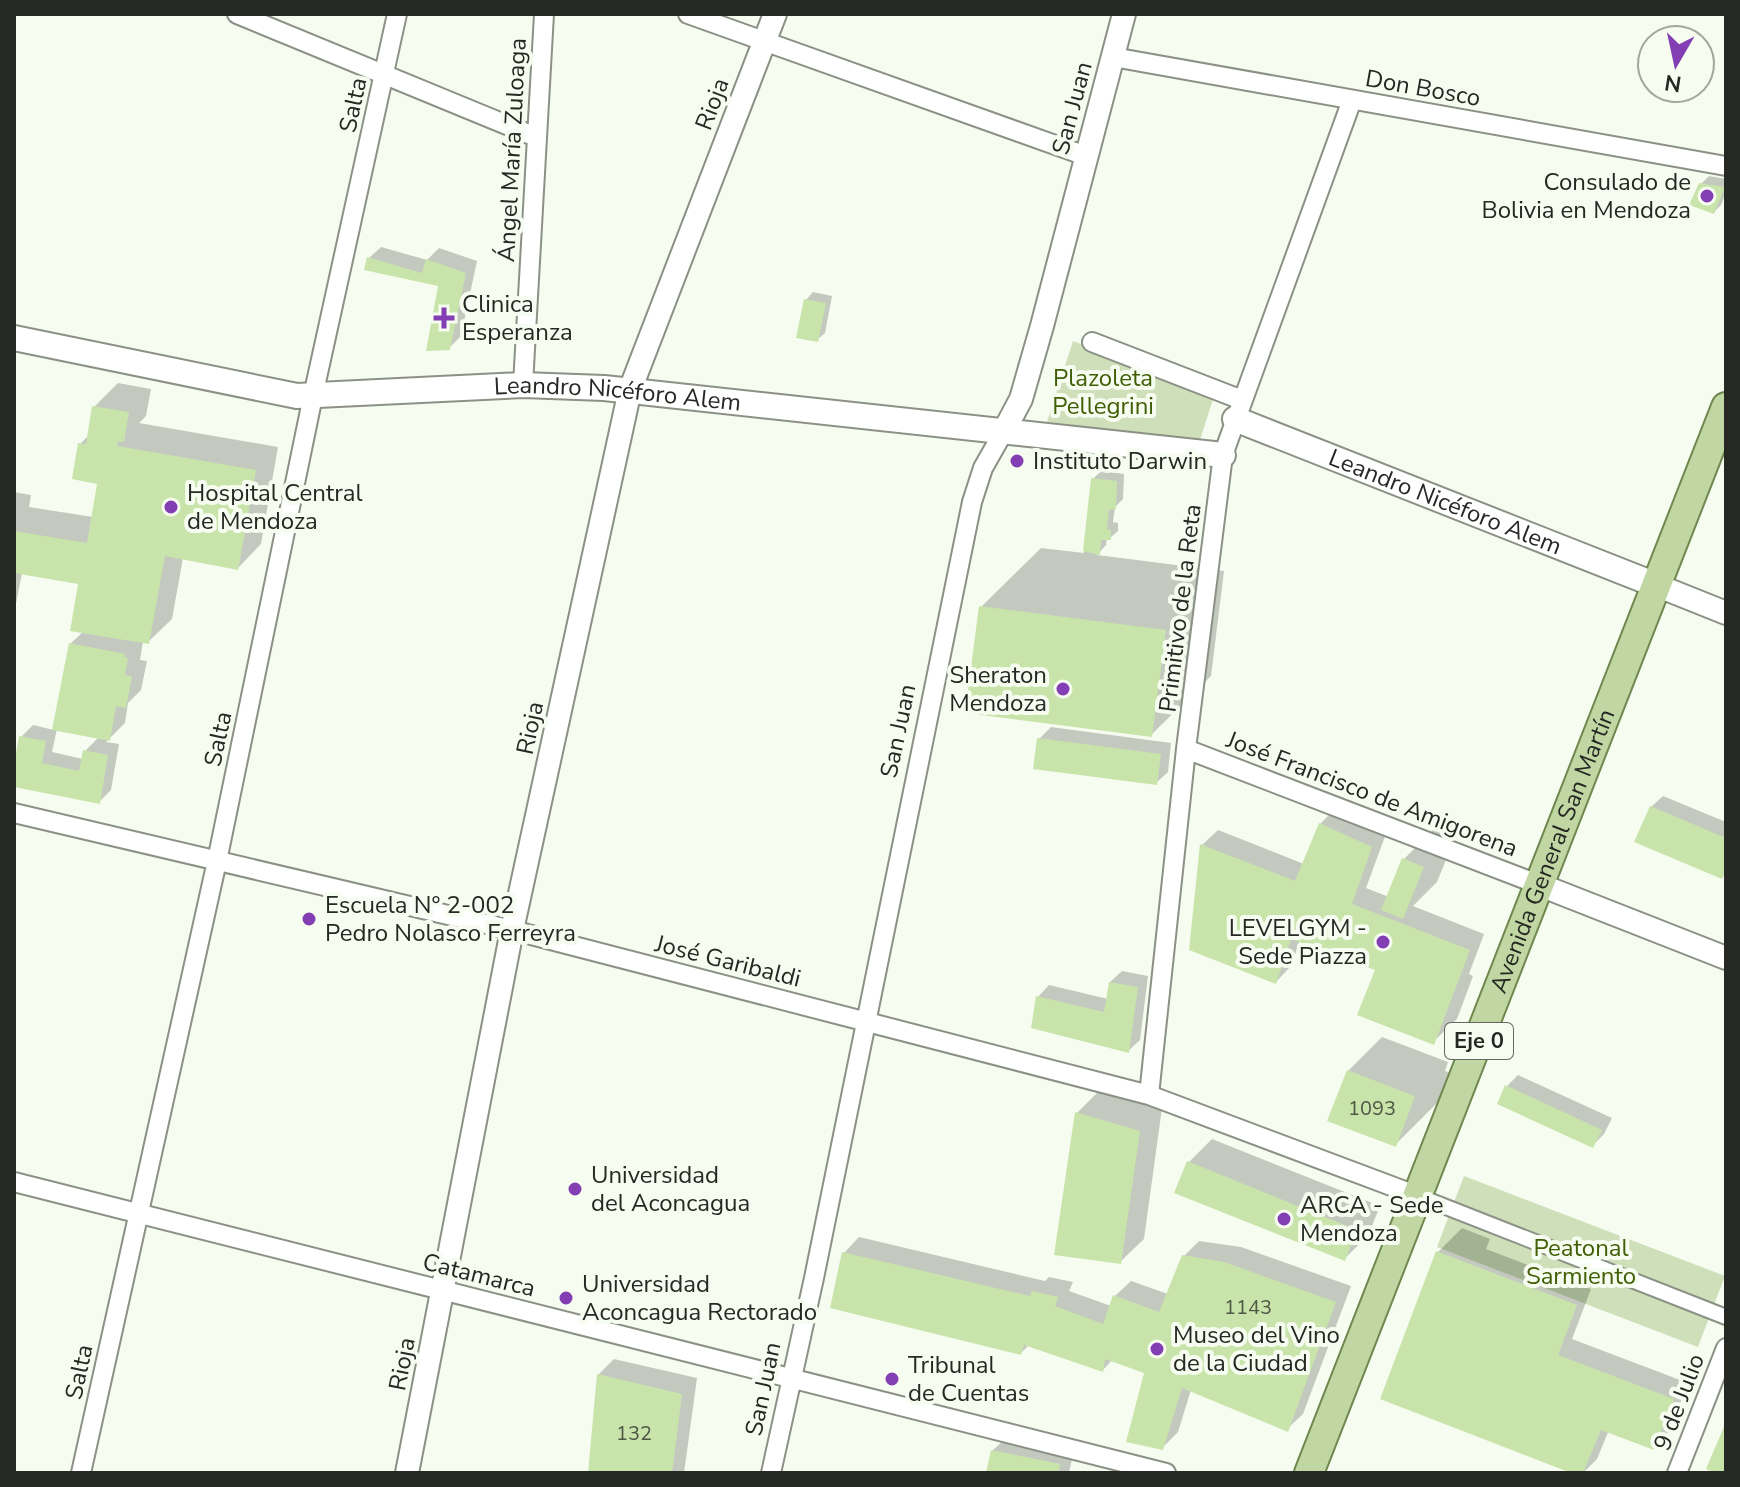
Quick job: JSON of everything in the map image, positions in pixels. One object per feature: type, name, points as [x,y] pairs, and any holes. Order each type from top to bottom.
[{"type":"main road","name":"Leandro Nicéforo Alem","points":[[14,338],[282,393],[313,396],[523,385],[630,390],[1223,455]]},
{"type":"main road","name":"Avenida General San Martín","points":[[1309,1473],[1726,407]]},
{"type":"main road","name":"Leandro Nicéforo Alem","points":[[1238,409],[1656,585]]},
{"type":"street","points":[[237,14],[536,137]]},
{"type":"street","name":"Salta","points":[[81,1473],[217,861],[313,396],[397,14]]},
{"type":"street","name":"Ángel María Zuloaga","points":[[523,385],[544,14]]},
{"type":"street","points":[[688,14],[1086,156]]},
{"type":"street","name":"Rioja","points":[[407,1473],[512,930],[630,390],[775,14]]},
{"type":"street","name":"San Juan","points":[[771,1473],[972,502],[983,468],[1021,399],[1124,14]]},
{"type":"street","name":"Don Bosco","points":[[1113,57],[1726,166]]},
{"type":"street","name":"Primitivo de la Reta","points":[[1149,1095],[1186,749],[1223,455],[1352,100]]},
{"type":"street","points":[[1092,342],[1238,409]]},
{"type":"street","points":[[1656,585],[1726,613]]},
{"type":"street","name":"José Francisco de Amigorena","points":[[1186,749],[1540,885]]},
{"type":"street","name":"José Garibaldi","points":[[14,813],[512,930],[1149,1095],[1418,1196]]},
{"type":"street","points":[[1540,885],[1726,958]]},
{"type":"street","name":"Catamarca","points":[[14,1182],[1166,1473]]},
{"type":"street","points":[[1418,1196],[1726,1317]]},
{"type":"street","name":"9 de Julio","points":[[1677,1473],[1726,1348]]},
{"type":"green space","name":"Plazoleta Pellegrini","points":[[1073,341],[1214,396],[1200,440],[1047,422]]},
{"type":"green space","name":"Peatonal Sarmiento","points":[[1464,1176],[1725,1276],[1698,1347],[1437,1247]]},
{"type":"building","name":"Consulado de Bolivia en Mendoza","points":[[1699,183],[1725,187],[1714,214],[1689,205]]},
{"type":"building","name":"Clinica Esperanza","points":[[367,257],[422,273],[426,259],[466,273],[450,350],[426,351],[438,286],[364,270]]},
{"type":"building","points":[[804,299],[826,303],[818,342],[796,338]]},
{"type":"building","name":"Hospital Central de Mendoza","points":[[92,406],[129,412],[124,442],[118,441],[117,446],[256,470],[238,570],[165,556],[149,644],[70,631],[78,584],[14,573],[14,531],[87,543],[97,484],[72,479],[78,443],[86,444]]},
{"type":"building","points":[[1091,478],[1117,481],[1116,509],[1109,510],[1107,529],[1111,530],[1111,540],[1101,540],[1100,555],[1083,551]]},
{"type":"building","name":"Sheraton Mendoza","points":[[979,606],[1166,630],[1152,737],[965,713]]},
{"type":"building","points":[[69,643],[125,654],[128,658],[125,675],[132,676],[126,708],[116,706],[110,741],[52,730]]},
{"type":"building","points":[[19,736],[46,741],[42,763],[79,771],[83,750],[108,755],[100,804],[14,787]]},
{"type":"building","points":[[1037,738],[1161,754],[1157,785],[1033,769]]},
{"type":"building","points":[[1650,806],[1726,838],[1726,870],[1722,879],[1634,842]]},
{"type":"building","points":[[1319,823],[1372,847],[1352,904],[1470,950],[1434,1045],[1357,1015],[1375,970],[1291,939],[1276,984],[1189,950],[1200,844],[1295,881]]},
{"type":"building","points":[[1402,858],[1424,867],[1403,919],[1381,910]]},
{"type":"building","points":[[1109,982],[1138,987],[1129,1053],[1031,1028],[1036,996],[1104,1012]]},
{"type":"building","points":[[1347,1070],[1415,1096],[1396,1147],[1327,1121]]},
{"type":"building","points":[[1505,1085],[1602,1130],[1593,1148],[1497,1104]]},
{"type":"building","points":[[1075,1112],[1140,1131],[1121,1264],[1054,1255]]},
{"type":"building","name":"ARCA - Sede Mendoza","points":[[1187,1161],[1357,1230],[1345,1261],[1174,1193]]},
{"type":"building","points":[[1436,1251],[1577,1305],[1558,1355],[1674,1399],[1654,1450],[1601,1430],[1583,1473],[1571,1473],[1380,1399]]},
{"type":"building","points":[[842,1252],[1030,1296],[1032,1291],[1058,1297],[1055,1306],[1103,1324],[1113,1295],[1159,1312],[1182,1255],[1224,1262],[1336,1302],[1288,1432],[1182,1388],[1163,1450],[1126,1442],[1144,1373],[1105,1359],[1103,1372],[1024,1345],[1021,1355],[830,1308]]},
{"type":"building","points":[[597,1374],[682,1394],[672,1473],[588,1473]]},
{"type":"building","points":[[1726,1422],[1726,1473],[1715,1473],[1706,1469]]},
{"type":"building","points":[[991,1450],[1060,1464],[1058,1473],[986,1473]]},
{"type":"place","name":"Consulado de Bolivia en Mendoza","points":[[1707,196]]},
{"type":"place","name":"Clinica Esperanza","points":[[444,318]]},
{"type":"place","name":"Instituto Darwin","points":[[1017,461]]},
{"type":"place","name":"Hospital Central de Mendoza","points":[[171,507]]},
{"type":"place","name":"Sheraton Mendoza","points":[[1063,689]]},
{"type":"place","name":"Escuela N° 2-002 Pedro Nolasco Ferreyra","points":[[309,919]]},
{"type":"place","name":"LEVELGYM - Sede Piazza","points":[[1383,942]]},
{"type":"place","name":"Universidad del Aconcagua","points":[[575,1189]]},
{"type":"place","name":"ARCA - Sede Mendoza","points":[[1284,1219]]},
{"type":"place","name":"Universidad Aconcagua Rectorado","points":[[566,1298]]},
{"type":"place","name":"Museo del Vino de la Ciudad","points":[[1157,1349]]},
{"type":"place","name":"Tribunal de Cuentas","points":[[892,1379]]}]
